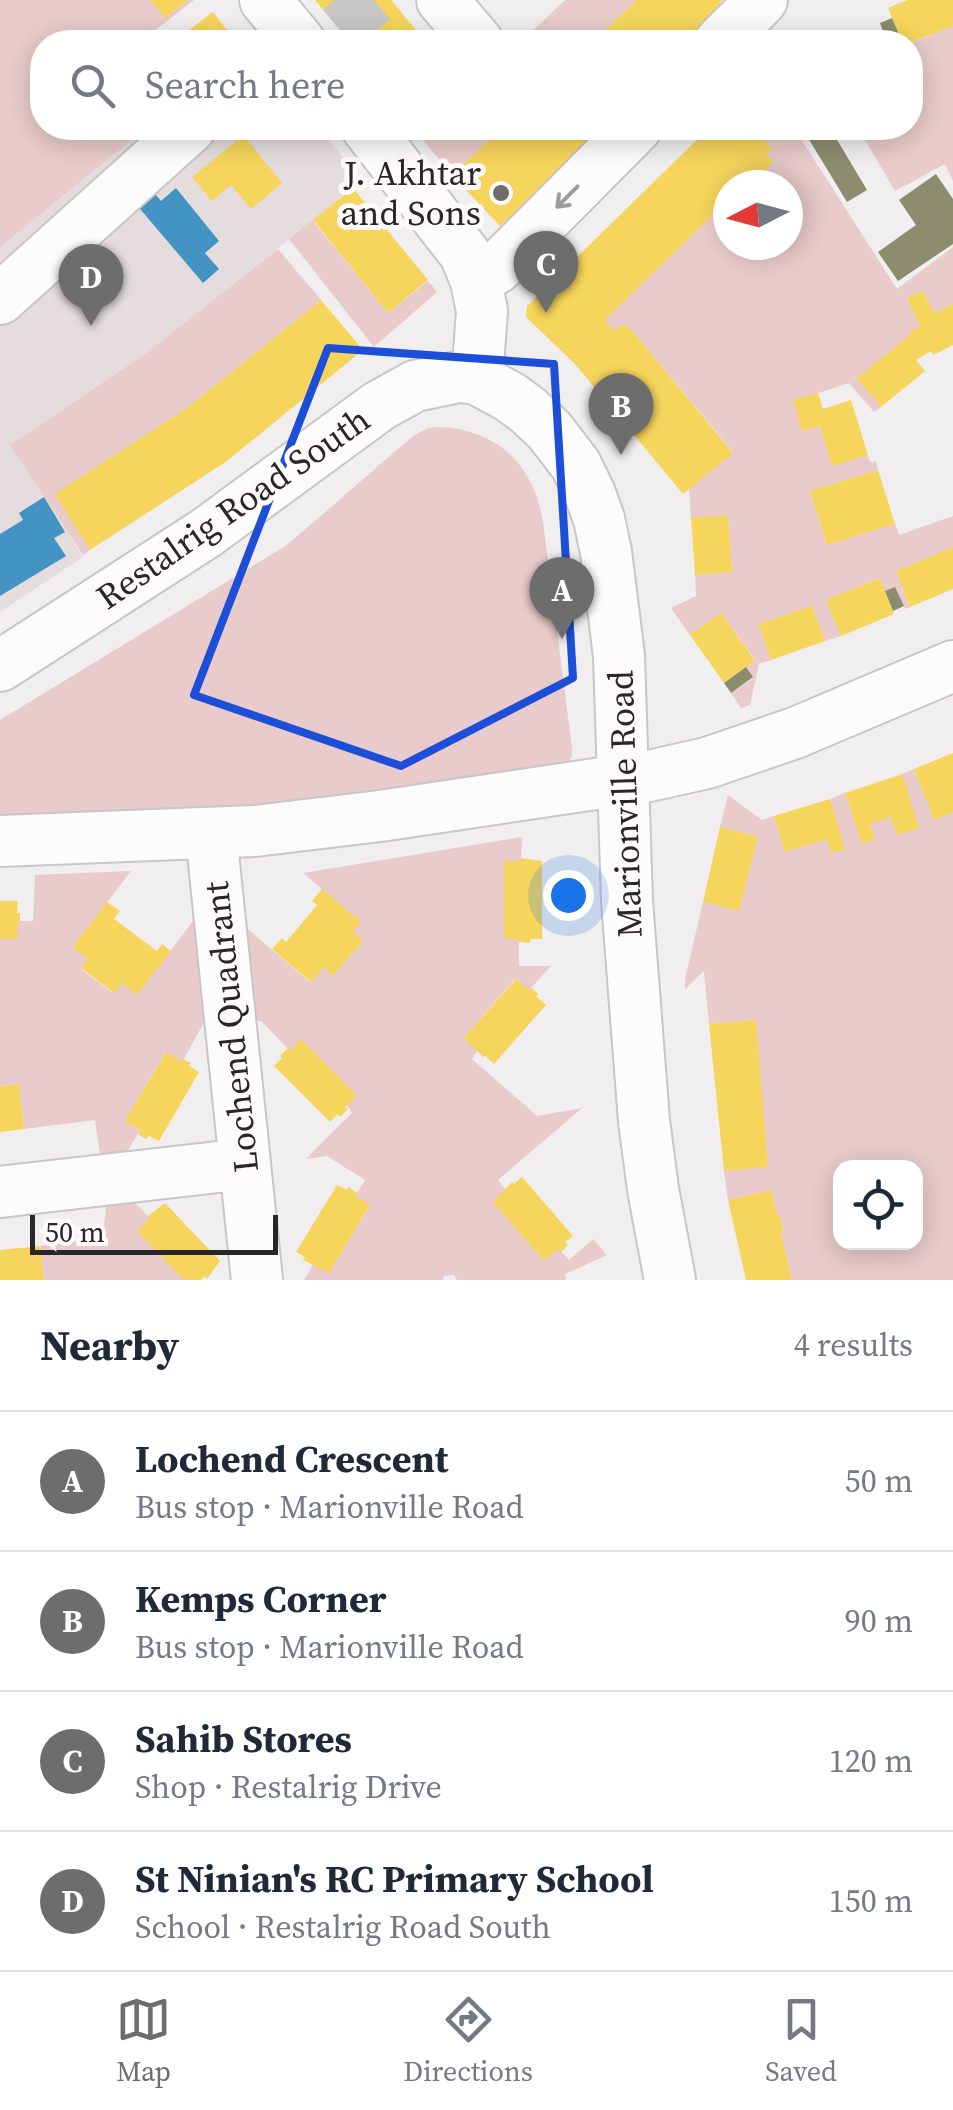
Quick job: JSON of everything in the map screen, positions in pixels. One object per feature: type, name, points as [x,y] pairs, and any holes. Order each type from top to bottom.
[{"type":"street","points":[[442,0],[468,30]]},
{"type":"street","points":[[732,30],[762,0]]},
{"type":"street","points":[[0,298],[177,140]]},
{"type":"street","points":[[377,140],[465,254],[482,312],[477,380]]},
{"type":"street","points":[[476,282],[497,268],[624,140]]},
{"type":"street","name":"Restalrig Road South","points":[[0,666],[206,533],[379,406],[415,386],[458,378],[477,380]]},
{"type":"street","name":"Marionville Road","points":[[477,380],[520,404],[550,430],[576,465],[599,519],[618,640],[627,901],[644,1121],[670,1280]]},
{"type":"street","points":[[0,841],[210,834],[380,816],[623,780],[708,763],[953,666]]},
{"type":"street","name":"Lochend Quadrant","points":[[210,834],[257,1280]]},
{"type":"street","points":[[0,1192],[244,1164]]},
{"type":"highlighted area","points":[[328,348],[554,364],[573,678],[401,766],[194,695]]},
{"type":"shaded area","points":[[0,0],[30,30],[30,140],[329,140],[361,180],[149,351],[11,444],[83,557],[0,612]]},
{"type":"shaded area","points":[[0,0],[150,0],[165,18],[188,0],[194,0],[155,30],[30,30],[30,140],[131,140],[0,247]]},
{"type":"shaded area","points":[[565,0],[637,0],[605,30],[534,30]]},
{"type":"shaded area","points":[[953,26],[953,181],[945,164],[895,191],[865,140],[923,140],[923,38]]},
{"type":"shaded area","points":[[423,140],[489,140],[452,175]]},
{"type":"shaded area","points":[[762,140],[802,140],[897,289],[953,247],[953,304],[934,313],[923,291],[907,298],[920,327],[858,378],[881,407],[874,412],[849,383],[794,401],[802,431],[820,426],[832,465],[868,455],[870,462],[876,461],[878,470],[810,491],[827,545],[895,524],[899,535],[953,516],[953,547],[896,571],[910,607],[905,609],[895,587],[885,591],[879,578],[827,600],[841,636],[825,641],[812,606],[759,624],[771,660],[759,664],[750,705],[741,708],[731,693],[753,678],[746,667],[755,660],[721,613],[690,635],[671,608],[696,596],[695,575],[732,572],[728,516],[691,518],[689,489],[733,452],[629,327],[621,325],[614,331],[605,320],[713,215],[713,260],[803,260],[803,170],[765,170],[773,162],[766,154],[771,150]]},
{"type":"shaded area","points":[[352,187],[313,221],[388,313],[428,281],[437,292],[374,347],[289,239]]},
{"type":"shaded area","points":[[278,249],[321,300],[187,408],[118,454],[90,550],[83,555],[10,445],[149,351]]},
{"type":"shaded area","points":[[438,427],[459,429],[495,443],[521,467],[531,483],[543,522],[572,748],[567,765],[200,817],[0,823],[0,720],[287,545],[413,436]]},
{"type":"shaded area","points":[[914,769],[934,819],[953,812],[953,1280],[792,1280],[771,1190],[728,1200],[724,1171],[768,1167],[755,1020],[709,1024],[704,971],[685,989],[703,902],[739,911],[758,837],[720,827],[728,795],[762,820],[774,816],[785,852],[827,839],[831,852],[844,849],[830,799],[845,793],[862,843],[875,839],[870,824],[902,774]]},
{"type":"shaded area","points":[[522,837],[521,861],[504,862],[504,939],[519,939],[519,966],[551,966],[529,990],[515,979],[464,1038],[478,1050],[472,1059],[537,1116],[582,1108],[498,1180],[506,1191],[493,1202],[544,1261],[559,1249],[569,1260],[593,1239],[607,1255],[565,1274],[566,1280],[457,1280],[454,1275],[444,1276],[443,1280],[304,1280],[314,1263],[329,1272],[370,1206],[355,1196],[365,1180],[327,1156],[306,1159],[352,1113],[301,1040],[290,1051],[261,1021],[253,1021],[242,924],[310,982],[324,967],[334,975],[363,941],[353,932],[360,922],[303,873]]},
{"type":"shaded area","points":[[131,871],[73,947],[88,959],[81,969],[113,993],[122,983],[137,995],[196,917],[206,1019],[182,1062],[165,1053],[125,1121],[140,1130],[123,1159],[101,1162],[95,1120],[24,1129],[19,1084],[0,1086],[0,939],[18,921],[33,921],[35,875]]},
{"type":"shaded area","points":[[126,1194],[150,1218],[137,1231],[184,1280],[44,1280],[40,1246],[103,1238],[107,1197]]},
{"type":"building: Homes","points":[[150,0],[188,0],[165,18]]},
{"type":"building: Homes","points":[[315,0],[391,0],[416,30],[340,30]]},
{"type":"building: Homes","points":[[637,0],[723,0],[720,2],[727,9],[705,30],[605,30]]},
{"type":"building: Homes","points":[[907,0],[953,0],[953,26],[923,38],[923,30],[897,30],[888,8]]},
{"type":"building: Homes","points":[[213,12],[227,30],[189,30]]},
{"type":"building: Homes","points":[[248,140],[282,183],[251,209],[231,185],[212,201],[192,177],[235,142]]},
{"type":"building: Homes","points":[[489,140],[590,140],[500,226],[452,175]]},
{"type":"building: Homes","points":[[697,140],[763,140],[772,149],[766,154],[773,162],[765,170],[713,170],[713,215],[605,320],[614,331],[621,325],[629,327],[733,453],[683,494],[576,365],[526,317],[527,306]]},
{"type":"building: Homes","points":[[353,188],[428,280],[388,313],[313,220]]},
{"type":"building: Homes","points":[[923,291],[934,313],[953,304],[953,345],[916,360],[925,371],[881,407],[857,378],[909,332],[920,327],[907,298]]},
{"type":"building: Homes","points":[[321,300],[363,350],[227,461],[90,550],[55,494],[187,408]]},
{"type":"building: Homes","points":[[818,393],[823,409],[851,400],[868,455],[832,466],[820,426],[802,431],[793,400]]},
{"type":"building: Homes","points":[[878,470],[895,524],[827,545],[810,491]]},
{"type":"building: Homes","points":[[728,515],[732,572],[695,575],[691,518]]},
{"type":"building: Homes","points":[[953,547],[953,589],[910,607],[896,571]]},
{"type":"building: Homes","points":[[880,578],[894,614],[841,636],[826,600]]},
{"type":"building: Homes","points":[[812,606],[825,641],[771,660],[759,624]]},
{"type":"building: Homes","points":[[721,613],[755,661],[724,683],[690,635]]},
{"type":"building: Homes","points":[[953,753],[953,812],[934,820],[914,769]]},
{"type":"building: Homes","points":[[902,774],[919,828],[897,835],[891,817],[870,824],[875,839],[862,844],[845,793]]},
{"type":"building: Homes","points":[[830,799],[845,849],[831,853],[827,839],[785,852],[774,816]]},
{"type":"building: Homes","points":[[720,827],[758,837],[739,911],[703,902]]},
{"type":"building: Homes","points":[[504,861],[542,861],[542,939],[530,939],[530,943],[504,939]]},
{"type":"building: Homes","points":[[322,889],[361,922],[353,932],[363,941],[333,976],[324,967],[311,982],[272,949],[282,938],[286,942],[317,905],[312,901]]},
{"type":"building: Homes","points":[[0,901],[18,901],[17,939],[0,939]]},
{"type":"building: Homes","points":[[107,902],[120,911],[114,919],[157,951],[162,944],[171,951],[137,995],[122,983],[114,993],[81,968],[88,959],[73,947]]},
{"type":"building: Homes","points":[[516,979],[529,990],[532,988],[546,1005],[494,1064],[464,1038]]},
{"type":"building: Homes","points":[[756,1020],[768,1167],[724,1171],[709,1024]]},
{"type":"building: Homes","points":[[301,1039],[357,1096],[340,1117],[338,1114],[330,1122],[274,1066]]},
{"type":"building: Homes","points":[[166,1052],[191,1063],[189,1066],[199,1072],[159,1141],[149,1136],[146,1139],[125,1121]]},
{"type":"building: Homes","points":[[19,1084],[24,1129],[0,1132],[0,1086]]},
{"type":"building: Homes","points":[[522,1177],[573,1236],[561,1252],[559,1249],[544,1261],[493,1202]]},
{"type":"building: Homes","points":[[337,1185],[353,1190],[355,1196],[370,1205],[329,1273],[296,1252]]},
{"type":"building: Homes","points":[[771,1190],[780,1215],[792,1280],[746,1280],[728,1200]]},
{"type":"building: Homes","points":[[165,1203],[220,1261],[207,1279],[205,1276],[201,1280],[184,1280],[137,1231]]},
{"type":"building: Homes","points":[[40,1246],[44,1280],[0,1280],[0,1250]]},
{"type":"building: Schools","points":[[176,188],[219,241],[205,253],[219,269],[203,283],[135,203],[151,189],[161,201]]},
{"type":"building: Schools","points":[[44,497],[65,532],[54,538],[66,556],[0,596],[0,534],[23,520],[19,513]]},
{"type":"building: Industry","points":[[892,18],[897,30],[883,30],[880,23]]},
{"type":"building: Industry","points":[[809,140],[837,140],[867,190],[847,202]]},
{"type":"building: Industry","points":[[936,174],[953,199],[953,244],[898,281],[878,252],[916,225],[899,200]]},
{"type":"building: Industry","points":[[895,587],[904,606],[893,611],[885,591]]},
{"type":"building: Industry","points":[[746,667],[753,677],[731,693],[724,683]]},
{"type":"tunnel","points":[[339,29],[374,0]]},
{"type":"place","name":"J. Akhtar and Sons","points":[[501,193]]},
{"type":"place","name":"Sahib Stores","points":[[546,313]]},
{"type":"place","name":"St Ninian's RC Primary School","points":[[91,326]]},
{"type":"place","name":"Kemps Corner","points":[[621,455]]},
{"type":"place","name":"Lochend Crescent","points":[[562,639]]}]
